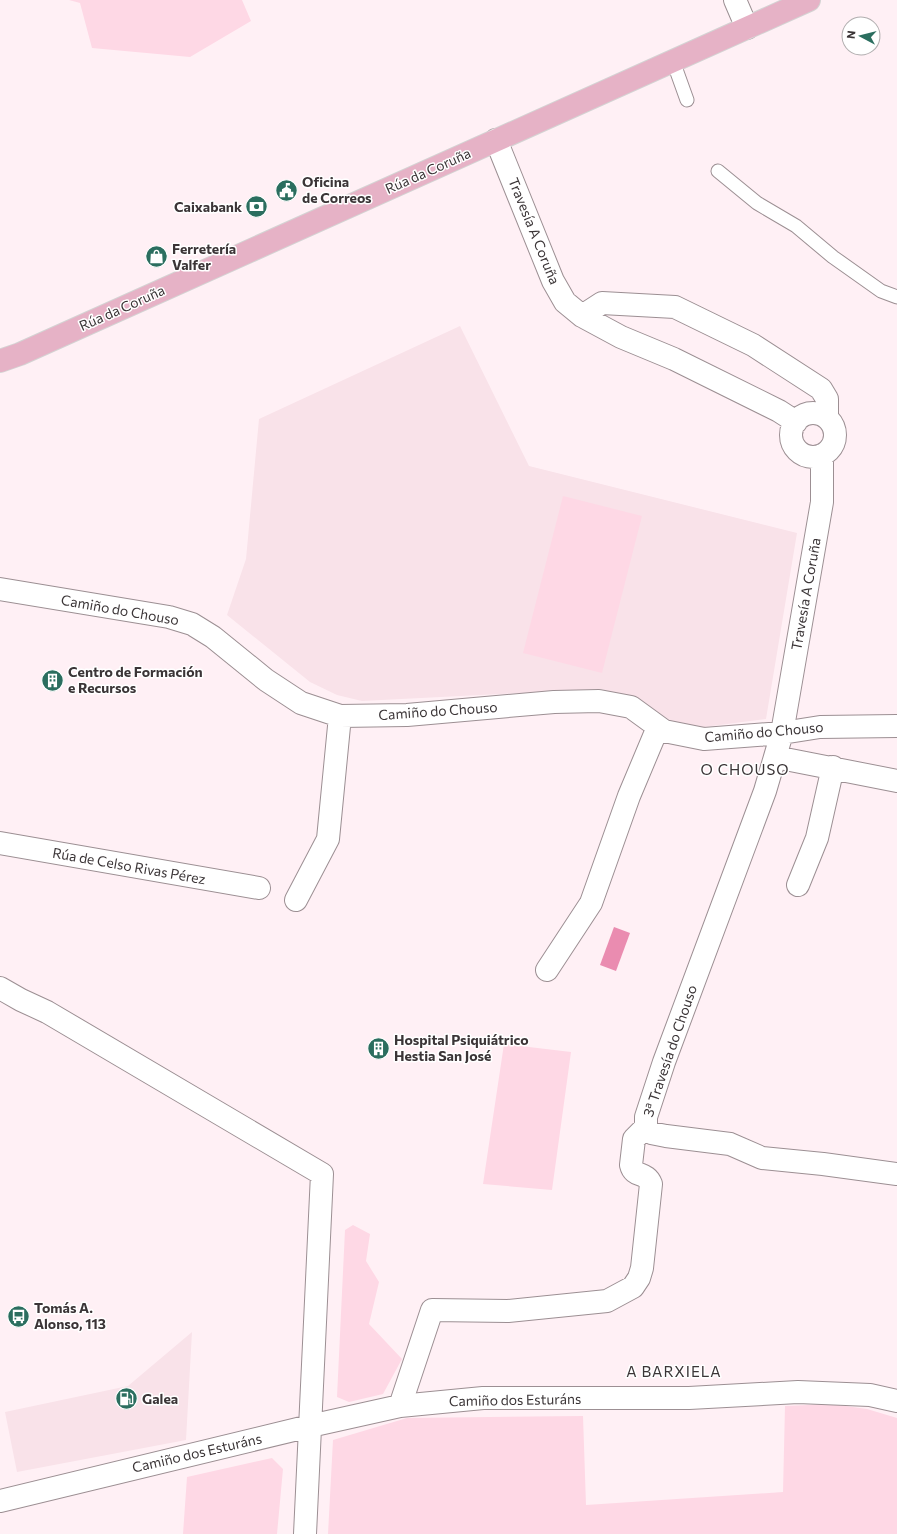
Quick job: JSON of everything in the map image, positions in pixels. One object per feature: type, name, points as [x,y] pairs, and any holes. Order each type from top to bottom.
[{"type":"main road","name":"Rúa da Coruña","points":[[0,361],[20,354],[809,0]]},
{"type":"street","points":[[735,0],[747,28]]},
{"type":"street","name":"Travesía A Coruña","points":[[496,140],[553,281],[565,302],[582,316],[621,337],[695,369],[779,411],[796,422]]},
{"type":"street","points":[[582,316],[602,303],[675,307],[753,345],[821,389],[827,399],[826,417]]},
{"type":"street","points":[[816,413],[826,417],[834,426],[835,438],[831,448],[822,455],[811,457],[800,452],[793,443],[792,432],[796,422],[805,414],[816,413]]},
{"type":"street","name":"Travesía A Coruña","points":[[782,733],[822,502],[822,455]]},
{"type":"street","name":"Camiño do Chouso","points":[[0,589],[169,617],[192,624],[213,637],[266,680],[301,703],[340,716],[407,715],[554,702],[599,701],[631,708],[664,730],[704,739],[782,733],[820,727],[897,726]]},
{"type":"street","points":[[296,900],[328,839],[340,716]]},
{"type":"street","points":[[547,970],[591,903],[629,796],[658,727]]},
{"type":"street","name":"3ª Travesía do Chouso","points":[[782,733],[765,791],[664,1062],[646,1117],[646,1127],[651,1133],[730,1144],[762,1158],[824,1164],[897,1174]]},
{"type":"street","points":[[775,757],[897,781]]},
{"type":"street","points":[[798,885],[817,838],[833,768]]},
{"type":"street","name":"Rúa de Celso Rivas Pérez","points":[[0,843],[259,888]]},
{"type":"street","points":[[0,988],[10,1002],[46,1012],[322,1174],[305,1534]]},
{"type":"street","points":[[400,1406],[432,1310],[508,1311],[579,1305],[607,1301],[633,1287],[639,1278],[642,1268],[652,1184],[649,1178],[639,1175],[632,1170],[631,1165],[634,1139],[646,1127]]},
{"type":"street","name":"Camiño dos Esturáns","points":[[0,1500],[400,1406],[483,1398],[689,1398],[798,1392],[870,1395],[897,1401]]},
{"type":"lane","points":[[673,61],[687,100]]},
{"type":"lane","points":[[718,171],[757,203],[796,226],[832,257],[881,291],[897,297]]},
{"type":"shaded area","points":[[69,0],[242,0],[251,21],[190,57],[92,48],[80,3]]},
{"type":"shaded area","points":[[460,326],[529,466],[797,533],[766,719],[688,729],[671,721],[641,700],[601,689],[362,701],[337,695],[310,682],[227,615],[246,559],[259,419]]},
{"type":"shaded area","points":[[563,496],[642,516],[602,673],[523,653]]},
{"type":"shaded area","points":[[614,927],[630,933],[616,971],[600,965]]},
{"type":"shaded area","points":[[504,1044],[571,1052],[552,1190],[483,1184]]},
{"type":"shaded area","points":[[353,1225],[370,1234],[366,1261],[379,1282],[369,1324],[402,1359],[383,1394],[349,1402],[337,1397],[345,1230]]},
{"type":"shaded area","name":"Galea","points":[[192,1332],[186,1440],[17,1472],[5,1412],[128,1386]]},
{"type":"shaded area","points":[[831,1404],[867,1409],[897,1418],[897,1534],[328,1534],[333,1440],[407,1418],[583,1416],[586,1505],[783,1492],[785,1406]]},
{"type":"shaded area","points":[[272,1458],[283,1469],[277,1534],[183,1534],[187,1477]]},
{"type":"place","name":"Oficina de Correos","points":[[286,190]]},
{"type":"place","name":"Caixabank","points":[[257,207]]},
{"type":"place","name":"Ferretería Valfer","points":[[156,257]]},
{"type":"place","name":"Centro de Formación e Recursos","points":[[52,680]]},
{"type":"place","name":"Hospital Psiquiátrico Hestia San José","points":[[378,1048]]},
{"type":"place","name":"Tomás A. Alonso, 113","points":[[18,1316]]},
{"type":"place","name":"Galea","points":[[127,1399]]},
{"type":"district","name":"O CHOUSO","points":[[745,770]]},
{"type":"district","name":"A BARXIELA","points":[[674,1372]]}]
